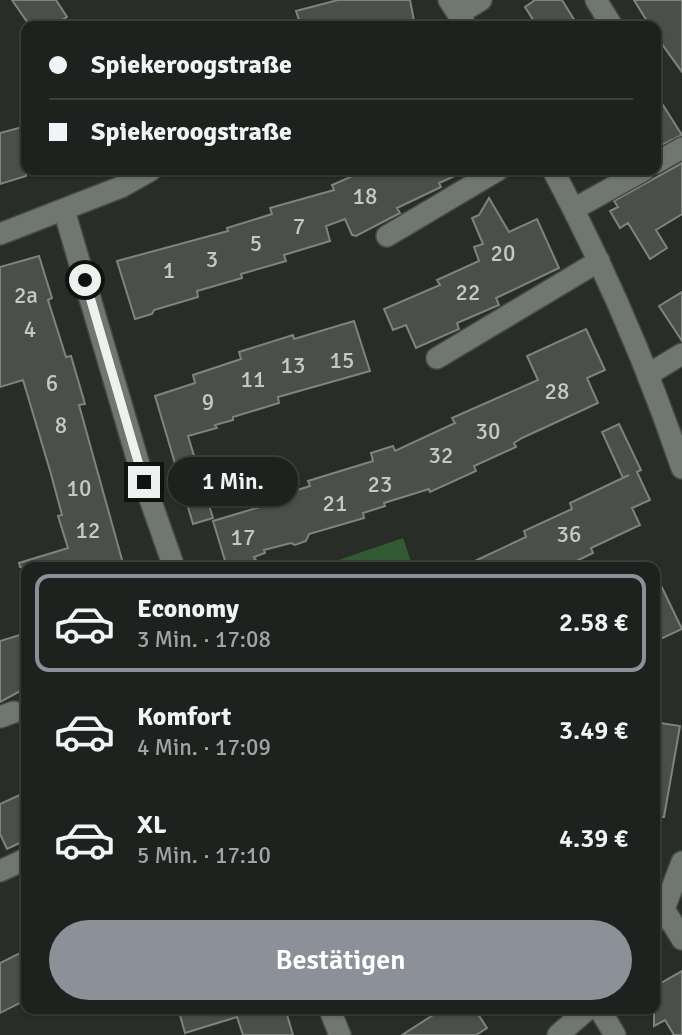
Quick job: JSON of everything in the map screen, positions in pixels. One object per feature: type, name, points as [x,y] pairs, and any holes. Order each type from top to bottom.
[{"type":"street","points":[[458,13],[481,0]]},
{"type":"street","points":[[596,0],[609,21]]},
{"type":"street","points":[[661,160],[682,148]]},
{"type":"street","points":[[0,234],[121,187],[141,175]]},
{"type":"street","points":[[387,236],[490,175]]},
{"type":"street","points":[[557,175],[599,261],[649,374],[682,468]]},
{"type":"street","points":[[574,209],[635,175]]},
{"type":"street","points":[[64,209],[144,482],[172,562]]},
{"type":"street","points":[[437,358],[599,261]]},
{"type":"street","points":[[649,374],[682,354]]},
{"type":"street","points":[[0,871],[21,861]]},
{"type":"street","points":[[660,914],[682,862]]},
{"type":"street","points":[[660,917],[682,939]]},
{"type":"street","points":[[331,1014],[340,1035]]},
{"type":"street","points":[[558,1035],[582,1014]]},
{"type":"street","points":[[603,1014],[615,1035]]},
{"type":"green space","points":[[403,538],[411,562],[333,562]]},
{"type":"building","points":[[12,0],[56,0],[67,17],[60,21],[27,21]]},
{"type":"building","points":[[338,0],[410,0],[414,21],[299,21],[296,11]]},
{"type":"building","points":[[535,0],[562,0],[575,21],[534,21],[525,7]]},
{"type":"building","points":[[634,0],[682,0],[682,72],[661,43],[661,21],[647,21]]},
{"type":"building","points":[[661,102],[682,135],[661,146]]},
{"type":"building","points":[[21,127],[21,175],[26,176],[0,184],[0,133]]},
{"type":"building","points":[[682,163],[682,214],[656,230],[667,248],[650,259],[628,223],[620,228],[610,211],[618,207],[614,201]]},
{"type":"building","points":[[355,175],[457,175],[439,183],[441,187],[397,208],[400,213],[356,236],[352,235],[345,219],[326,226],[330,241],[284,255],[286,261],[241,274],[242,278],[197,291],[198,297],[154,310],[152,314],[135,319],[117,261],[228,231],[227,228],[272,214],[270,208],[334,190],[332,185]]},
{"type":"building","points":[[489,198],[509,232],[537,219],[559,268],[496,298],[499,305],[457,323],[459,329],[416,348],[406,325],[393,330],[384,309],[440,285],[437,280],[479,261],[474,247],[483,244],[472,218],[479,215]]},
{"type":"building","points":[[39,256],[52,298],[48,300],[66,357],[71,356],[85,404],[79,405],[123,562],[22,562],[68,548],[58,516],[62,515],[23,380],[0,387],[0,267]]},
{"type":"building","points":[[682,292],[682,341],[659,306]]},
{"type":"building","points":[[354,321],[370,371],[278,397],[279,403],[233,417],[233,420],[215,425],[217,428],[188,436],[213,518],[193,524],[155,396],[195,383],[193,375],[241,359],[239,352],[293,335],[294,339]]},
{"type":"building","points":[[586,329],[605,370],[587,378],[598,403],[522,438],[514,443],[516,447],[474,466],[476,471],[430,492],[429,489],[384,503],[385,506],[363,513],[364,518],[309,534],[306,541],[264,550],[265,553],[254,557],[256,560],[225,562],[213,521],[273,503],[272,498],[310,486],[308,481],[373,461],[371,453],[393,446],[395,451],[455,423],[452,418],[538,380],[527,356]]},
{"type":"building","points":[[619,424],[641,470],[637,472],[650,500],[632,508],[640,525],[591,548],[593,553],[574,562],[473,562],[526,537],[524,531],[572,509],[570,503],[623,478],[602,432]]},
{"type":"building","points":[[660,583],[682,629],[660,639]]},
{"type":"building","points":[[21,635],[21,691],[0,702],[0,641]]},
{"type":"building","points":[[660,723],[680,726],[664,817],[660,817]]},
{"type":"building","points":[[21,794],[21,842],[7,849],[0,834],[0,804]]},
{"type":"building","points":[[21,952],[21,1002],[0,1013],[0,963]]},
{"type":"building","points":[[682,971],[682,1035],[674,1035],[665,1020],[654,1026],[654,1014],[660,1014],[660,984]]},
{"type":"building","points":[[180,1014],[287,1014],[293,1035],[243,1035],[237,1017],[185,1033]]},
{"type":"building","points":[[435,1014],[478,1014],[487,1028],[476,1035],[402,1035]]},
{"type":"route","points":[[85,280],[144,482]]}]
